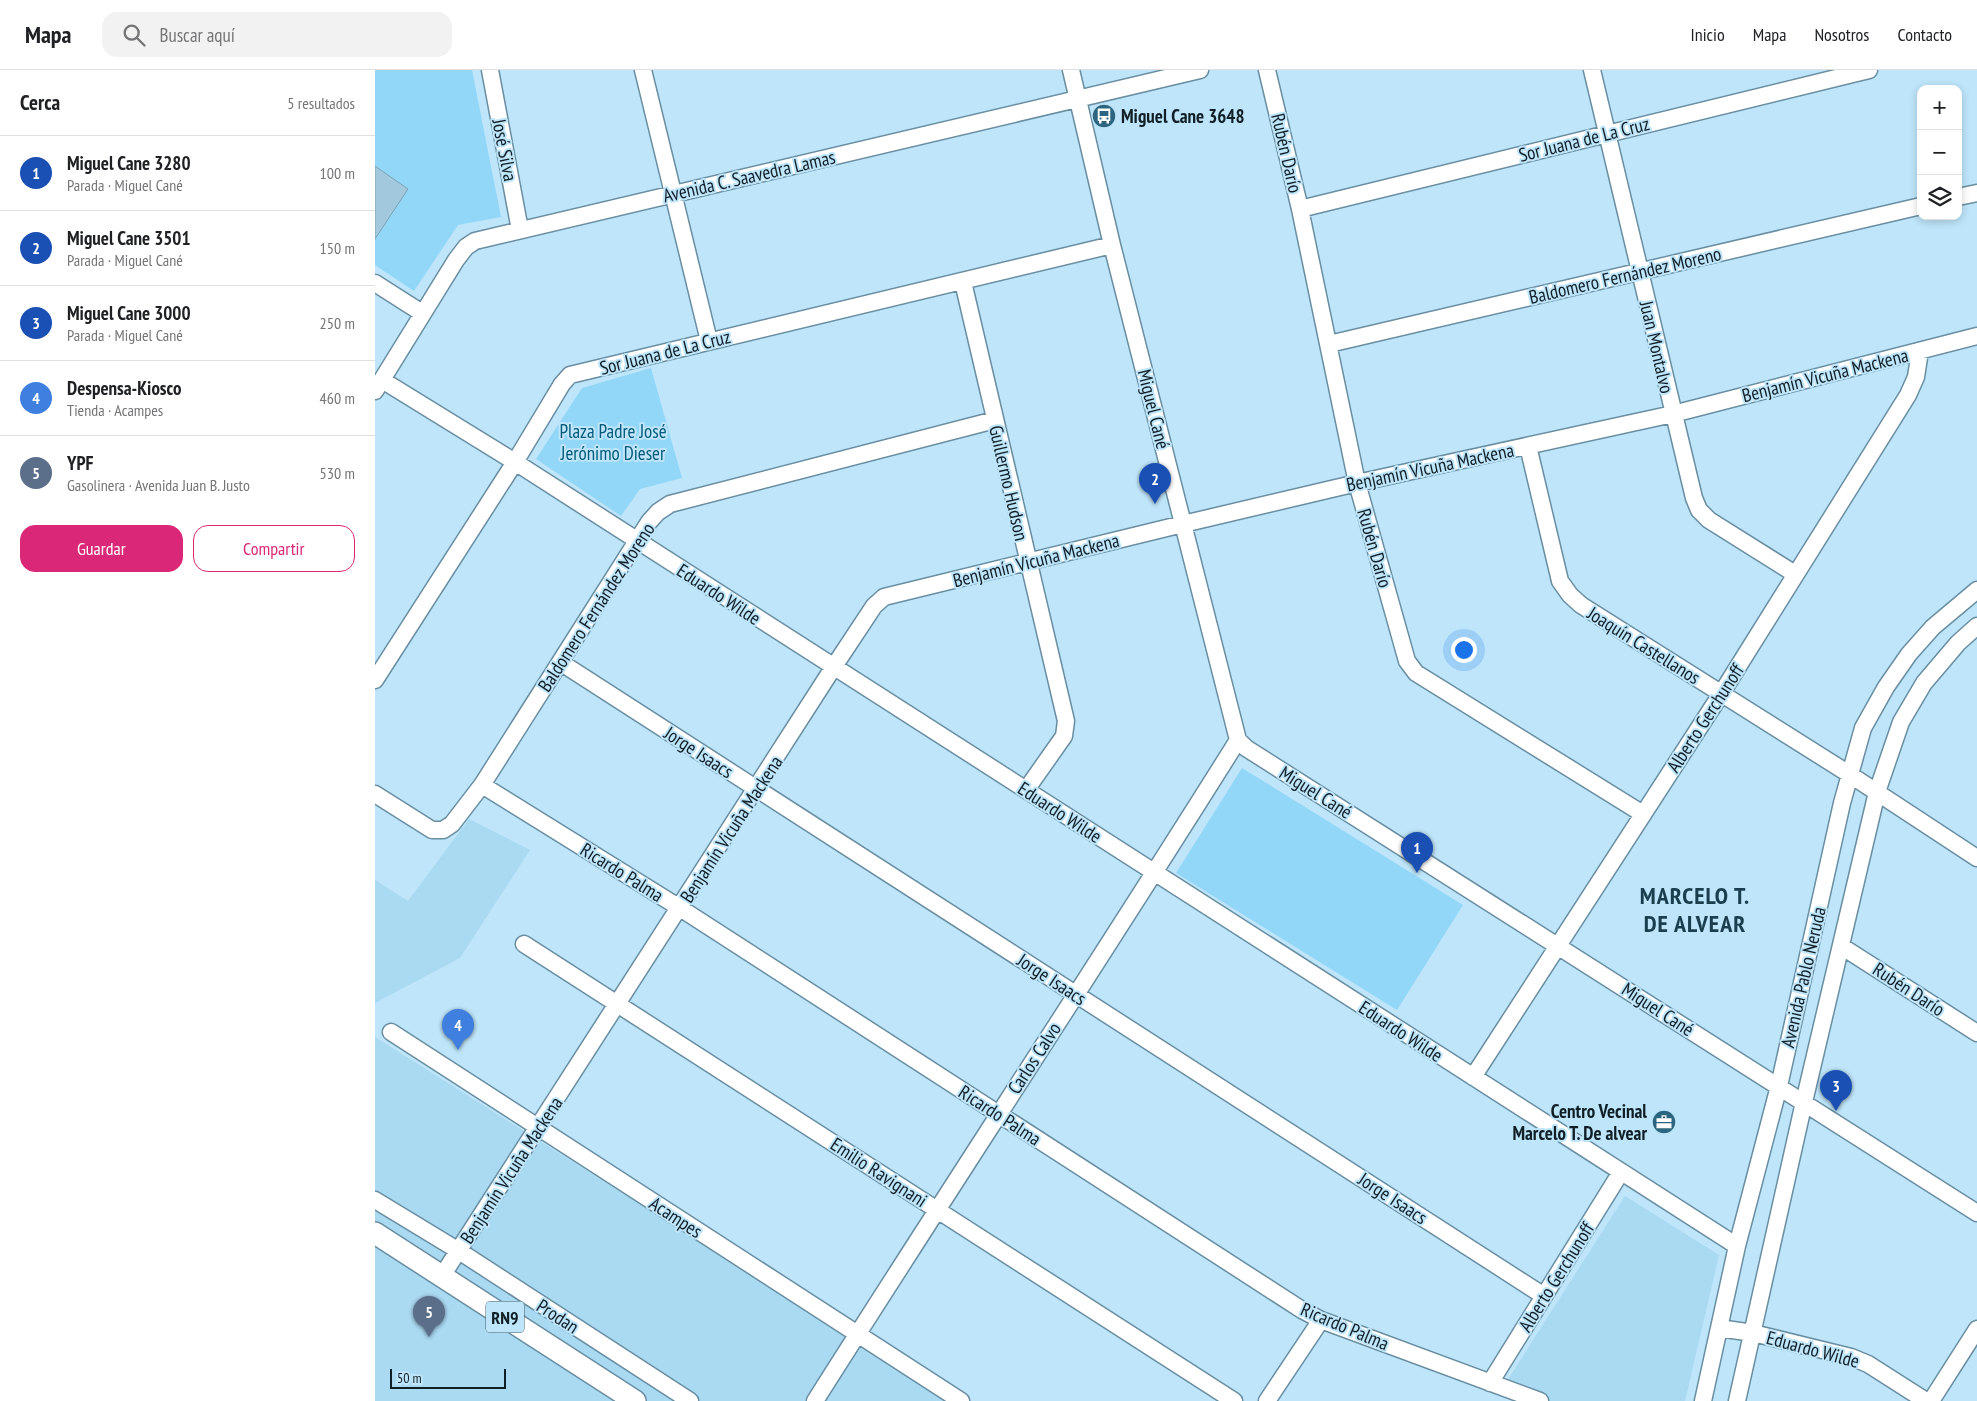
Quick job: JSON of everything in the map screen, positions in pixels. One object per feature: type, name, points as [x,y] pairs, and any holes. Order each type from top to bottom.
[{"type":"main road","name":"RN9","points":[[375,1233],[635,1401]]},
{"type":"street","name":"José Silva","points":[[490,70],[520,230]]},
{"type":"street","points":[[643,70],[709,341]]},
{"type":"street","name":"Miguel Cané","points":[[1071,70],[1112,245],[1238,740],[1255,753],[1977,1213]]},
{"type":"street","name":"Avenida C. Saavedra Lamas","points":[[379,385],[466,247],[475,241],[1200,70]]},
{"type":"street","name":"Rubén Darío","points":[[1267,70],[1300,209],[1357,483],[1410,667],[1416,673],[1643,814]]},
{"type":"street","name":"Juan Montalvo","points":[[1592,70],[1694,498],[1699,510],[1709,520],[1795,574]]},
{"type":"street","name":"Sor Juana de La Cruz","points":[[1300,209],[1869,70]]},
{"type":"street","points":[[1962,196],[1977,193]]},
{"type":"street","name":"Baldomero Fernández Moreno","points":[[1329,344],[1917,207]]},
{"type":"street","name":"Sor Juana de La Cruz","points":[[375,680],[515,462],[562,384],[570,375],[1112,245]]},
{"type":"street","name":"Guillermo Hudson","points":[[963,282],[1066,729],[1064,736],[1026,790]]},
{"type":"street","points":[[375,283],[423,313]]},
{"type":"street","name":"Benjamín Vicuña Mackena","points":[[442,1276],[619,1004],[833,668],[874,606],[884,597],[1357,483],[1673,414],[1977,336]]},
{"type":"street","name":"Alberto Gerchunoff","points":[[1473,1077],[1721,694],[1908,395],[1916,377],[1920,351]]},
{"type":"street","name":"Eduardo Wilde","points":[[379,385],[515,462],[833,668],[1737,1246]]},
{"type":"street","name":"Baldomero Fernández Moreno","points":[[375,794],[432,830],[443,830],[452,824],[482,785],[649,522],[658,512],[670,504],[995,420]]},
{"type":"street","name":"Joaquín Castellanos","points":[[1528,446],[1560,581],[1570,595],[1581,605],[1849,774],[1977,858]]},
{"type":"street","name":"Avenida Pablo Neruda","points":[[1703,1401],[1737,1246],[1779,1086],[1849,774],[1863,728],[1886,687],[1909,654],[1933,627],[1977,590]]},
{"type":"street","name":"Avenida Pablo Neruda","points":[[1737,1401],[1877,792],[1901,722],[1919,690],[1958,643],[1977,626]]},
{"type":"street","name":"Jorge Isaacs","points":[[560,662],[1544,1296]]},
{"type":"street","name":"Carlos Calvo","points":[[815,1401],[1075,994],[1155,873],[1238,740]]},
{"type":"street","name":"Ricardo Palma","points":[[482,785],[680,908],[1303,1310],[1321,1320],[1540,1401]]},
{"type":"street","name":"Emilio Ravignani","points":[[524,944],[1234,1401]]},
{"type":"street","name":"Rubén Darío","points":[[1841,946],[1977,1033]]},
{"type":"street","name":"Acampes","points":[[391,1032],[961,1401]]},
{"type":"street","name":"Alberto Gerchunoff","points":[[1490,1383],[1621,1172]]},
{"type":"street","name":"Prodan","points":[[375,1200],[690,1401]]},
{"type":"street","points":[[1267,1401],[1321,1320]]},
{"type":"street","name":"Eduardo Wilde","points":[[1719,1328],[1753,1333],[1851,1357],[1868,1364],[1926,1401]]},
{"type":"street","points":[[1931,1401],[1977,1329]]},
{"type":"shaded area","points":[[469,819],[530,850],[460,958],[375,1003],[375,880],[408,901]]},
{"type":"shaded area","points":[[375,1037],[952,1401],[375,1401]]},
{"type":"shaded area","points":[[1625,1196],[1719,1255],[1685,1401],[1519,1401],[1500,1392]]},
{"type":"green space","points":[[375,70],[472,70],[501,217],[458,225],[414,291],[375,265]]},
{"type":"green space","name":"Plaza Padre José Jerónimo Dieser","points":[[651,368],[682,478],[640,489],[621,516],[536,459],[582,388]]},
{"type":"green space","points":[[1242,768],[1463,905],[1397,1010],[1176,873]]},
{"type":"building","points":[[375,166],[408,189],[375,239]]},
{"type":"place","name":"Miguel Cane 3648","points":[[1104,116]]},
{"type":"place","name":"Miguel Cane 3501","points":[[1155,504]]},
{"type":"place","name":"Miguel Cane 3280","points":[[1417,873]]},
{"type":"place","name":"Despensa-Kiosco","points":[[458,1050]]},
{"type":"place","name":"Miguel Cane 3000","points":[[1836,1111]]},
{"type":"place","name":"Centro Vecinal Marcelo T. De alvear","points":[[1664,1122]]},
{"type":"place","name":"YPF","points":[[429,1337]]},
{"type":"district","name":"MARCELO T. DE ALVEAR","points":[[1695,909]]}]
